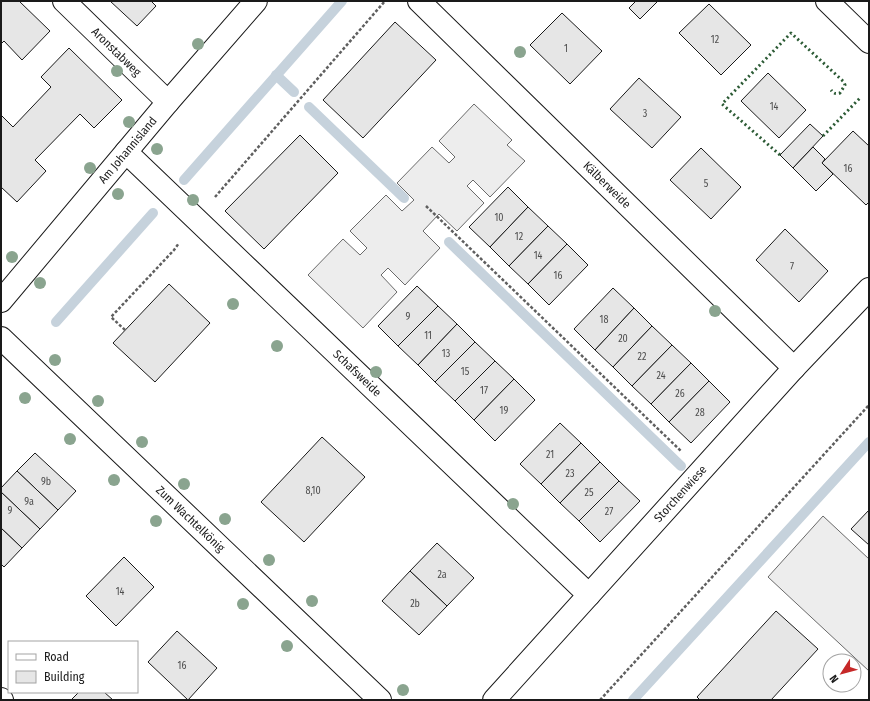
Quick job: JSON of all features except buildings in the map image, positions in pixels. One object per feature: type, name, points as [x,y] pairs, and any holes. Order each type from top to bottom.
[{"type":"street","name":"Aronstabweg","points":[[64,1],[168,102]]},
{"type":"street","name":"Am Johannisland","points":[[1,301],[168,102],[256,1]]},
{"type":"street","name":"Kälberweide","points":[[419,1],[794,368]]},
{"type":"street","points":[[827,1],[869,42]]},
{"type":"street","name":"Schafsweide","points":[[126,152],[589,596]]},
{"type":"street","name":"Storchenwiese","points":[[494,700],[794,368],[869,289]]},
{"type":"street","name":"Zum Wachtelkönig","points":[[1,338],[380,700]]},
{"type":"path","points":[[125,330],[111,317],[174,250],[196,220],[385,1]]},
{"type":"path","points":[[426,206],[702,470]]},
{"type":"path","points":[[600,700],[869,405]]},
{"type":"shaded area","points":[[474,104],[512,140],[507,145],[525,161],[490,197],[473,180],[467,186],[484,203],[457,231],[439,214],[423,231],[440,248],[405,285],[388,268],[381,275],[397,292],[363,328],[308,275],[343,239],[360,255],[367,248],[350,231],[386,195],[402,211],[414,200],[397,183],[432,147],[449,163],[455,157],[439,141]]},
{"type":"shaded area","points":[[823,516],[869,559],[869,671],[862,664],[862,653],[850,653],[768,577]]},
{"type":"waterway","points":[[184,180],[342,1]]},
{"type":"waterway","points":[[276,75],[294,92]]},
{"type":"waterway","points":[[309,107],[404,198]]},
{"type":"waterway","points":[[56,322],[153,213]]},
{"type":"waterway","points":[[449,242],[681,466]]},
{"type":"waterway","points":[[633,700],[869,442]]},
{"type":"hedge","points":[[780,155],[722,104],[791,33],[844,82],[845,85],[840,93],[837,94],[831,90]]},
{"type":"hedge","points":[[823,136],[860,98]]}]
